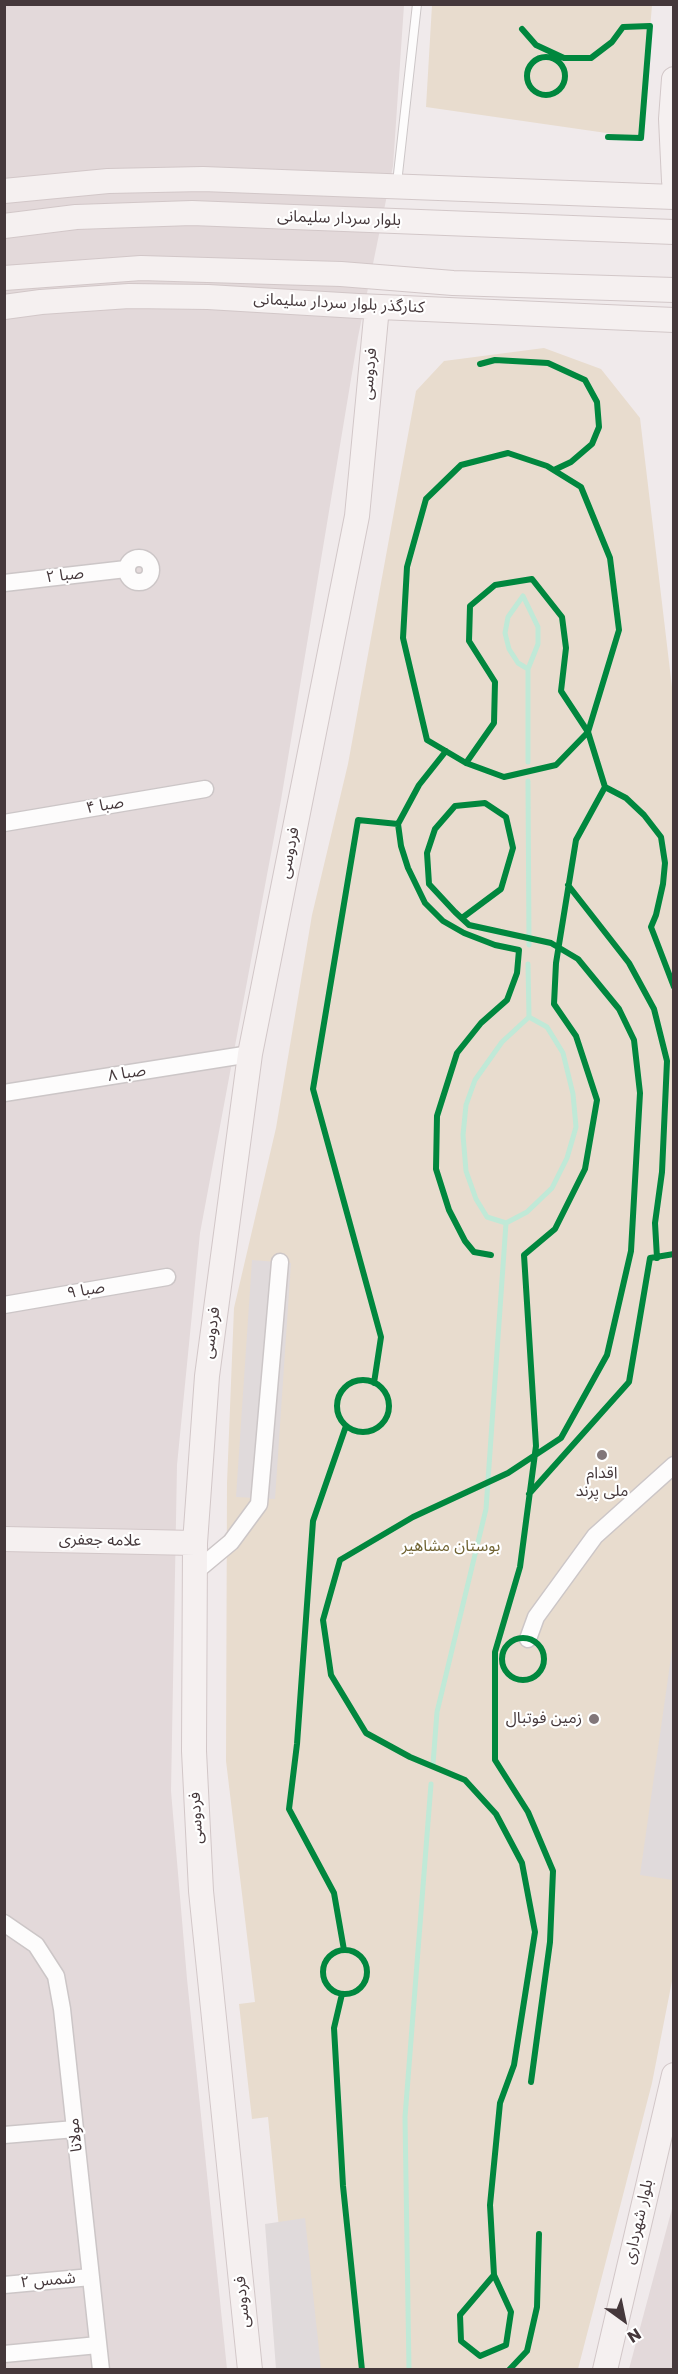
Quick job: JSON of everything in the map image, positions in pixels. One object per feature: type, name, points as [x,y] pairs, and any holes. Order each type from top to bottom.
[{"type":"main road","points":[[674,79],[672,119],[674,181]]},
{"type":"main road","points":[[4,191],[108,181],[203,179],[674,197]]},
{"type":"main road","name":"بلوار سردار سلیمانی","points":[[4,225],[76,216],[192,213],[674,232]]},
{"type":"main road","points":[[4,278],[141,268],[341,274],[453,283],[674,290]]},
{"type":"main road","points":[[502,313],[568,286]]},
{"type":"main road","name":"کنارگذر بلوار سردار سلیمانی","points":[[4,307],[129,296],[208,297],[674,320]]},
{"type":"main road","name":"فردوسی","points":[[250,2370],[201,1891],[194,1751],[195,1544],[207,1376],[250,1054],[357,516],[376,307]]},
{"type":"main road","name":"علامه جعفری","points":[[4,1539],[195,1544]]},
{"type":"main road","name":"بلوار شهرداری","points":[[605,2370],[674,2075]]},
{"type":"street","name":"صبا ۲","points":[[4,583],[126,569]]},
{"type":"street","name":"صبا ۴","points":[[4,823],[205,789]]},
{"type":"street","name":"صبا ۸","points":[[4,1093],[250,1054]]},
{"type":"street","points":[[195,1572],[231,1542],[259,1504],[280,1262]]},
{"type":"street","name":"صبا ۹","points":[[4,1305],[167,1277]]},
{"type":"street","points":[[528,1639],[536,1617],[595,1536],[674,1465]]},
{"type":"street","name":"مولانا","points":[[4,1923],[36,1945],[56,1976],[62,2009],[101,2370]]},
{"type":"street","points":[[4,2135],[75,2129]]},
{"type":"street","name":"شمس ۲","points":[[4,2285],[91,2277]]},
{"type":"street","points":[[4,2354],[98,2345]]},
{"type":"lane","points":[[397,186],[417,4]]},
{"type":"shaded area","points":[[5,5],[404,5],[393,166],[358,337],[281,800],[200,1233],[177,1465],[171,1791],[187,1979],[227,2369],[5,2370]]},
{"type":"shaded area","points":[[252,1260],[291,1263],[275,1499],[236,1497]]},
{"type":"shaded area","points":[[673,1643],[674,1880],[640,1875]]},
{"type":"shaded area","points":[[673,2205],[673,2369],[629,2369]]},
{"type":"shaded area","points":[[305,2218],[321,2369],[276,2369],[265,2224]]},
{"type":"green space","points":[[432,5],[652,5],[641,138],[426,107]]},
{"type":"green space","name":"بوستان مشاهیر","points":[[544,348],[601,369],[640,418],[674,704],[673,1976],[652,2083],[578,2369],[293,2369],[268,2117],[252,2119],[239,2004],[255,2002],[226,1761],[227,1483],[234,1308],[276,1128],[312,915],[348,764],[416,391],[444,361]]},
{"type":"waterway","points":[[523,596],[538,627],[538,644],[528,669],[528,762]]},
{"type":"waterway","points":[[523,596],[508,617],[505,633],[509,649],[518,663],[528,669]]},
{"type":"waterway","points":[[528,781],[529,945]]},
{"type":"waterway","points":[[433,1764],[437,1712],[486,1509],[506,1223],[487,1217],[476,1199],[466,1171],[463,1135],[466,1105],[475,1080],[502,1042],[529,1017],[528,964]]},
{"type":"waterway","points":[[506,1223],[527,1212],[552,1188],[567,1158],[576,1127],[573,1094],[563,1053],[547,1027],[529,1017]]},
{"type":"waterway","points":[[409,2370],[405,2117],[431,1784]]},
{"type":"cycle path","points":[[522,29],[536,45],[564,58],[591,58],[612,42],[623,27],[650,26],[641,138],[608,137]]},
{"type":"cycle path","points":[[546,57],[553,58],[559,63],[564,69],[565,76],[564,83],[559,89],[553,94],[546,95],[539,94],[533,89],[528,83],[527,76],[528,69],[533,63],[539,58],[546,57]]},
{"type":"cycle path","points":[[480,364],[495,360],[548,363],[585,380],[597,402],[599,427],[592,444],[571,462],[554,470]]},
{"type":"cycle path","points":[[508,453],[547,466],[581,487],[610,558],[619,630],[588,732],[556,765],[504,777],[466,763],[427,740],[403,638],[407,567],[426,499],[461,465],[508,453]]},
{"type":"cycle path","points":[[466,763],[494,723],[495,682],[469,641],[470,606],[495,585],[532,579],[562,617],[566,648],[561,691],[588,732],[605,787],[576,840],[556,963],[554,1004],[576,1036],[597,1100],[585,1169],[555,1229],[524,1255],[536,1446],[520,1567],[495,1652],[495,1760],[528,1812],[553,1871],[550,1942],[531,2082]]},
{"type":"cycle path","points":[[374,1383],[381,1337],[313,1089],[358,820],[398,824],[419,785],[446,751]]},
{"type":"cycle path","points":[[605,787],[626,798],[644,815],[661,837],[665,863],[663,884],[651,927],[674,987]]},
{"type":"cycle path","points":[[462,918],[501,889],[513,848],[506,817],[485,803],[455,806],[435,829],[427,853],[429,884],[455,912],[469,925],[551,943],[578,959],[619,1009],[634,1040],[640,1093],[631,1251],[607,1355],[561,1438],[508,1473],[413,1517],[340,1560],[323,1620],[331,1675],[366,1733],[410,1757],[465,1780],[496,1814],[522,1863],[535,1932],[514,2065],[500,2103],[490,2205],[494,2275],[511,2312],[506,2345],[480,2356],[461,2341],[460,2315],[494,2275]]},
{"type":"cycle path","points":[[398,824],[401,846],[408,868],[425,903],[443,921],[464,933],[495,945],[519,950],[517,973],[507,1000],[481,1023],[457,1053],[437,1116],[436,1169],[449,1210],[465,1241],[474,1252],[491,1255]]},
{"type":"cycle path","points":[[568,885],[629,963],[654,1009],[667,1061],[662,1172],[655,1223],[657,1258]]},
{"type":"cycle path","points":[[529,1494],[629,1382],[650,1258],[674,1254]]},
{"type":"cycle path","points":[[363,1380],[373,1382],[381,1388],[387,1396],[389,1406],[387,1416],[381,1424],[373,1430],[363,1432],[353,1430],[345,1424],[339,1416],[337,1406],[339,1396],[345,1388],[353,1382],[363,1380]]},
{"type":"cycle path","points":[[344,1950],[334,1893],[289,1809],[297,1744],[313,1521],[346,1426]]},
{"type":"cycle path","points":[[523,1638],[538,1644],[544,1659],[538,1674],[523,1680],[508,1674],[502,1659],[508,1644],[523,1638]]},
{"type":"cycle path","points":[[345,1950],[361,1956],[367,1972],[361,1988],[345,1994],[329,1988],[323,1972],[329,1956],[345,1950]]},
{"type":"cycle path","points":[[342,1994],[334,2028],[343,2186],[362,2370]]},
{"type":"cycle path","points":[[509,2370],[527,2351],[537,2307],[539,2234]]},
{"type":"place","name":"اقدام ملی پرند","points":[[602,1455]]},
{"type":"place","name":"زمین فوتبال","points":[[594,1719]]}]
